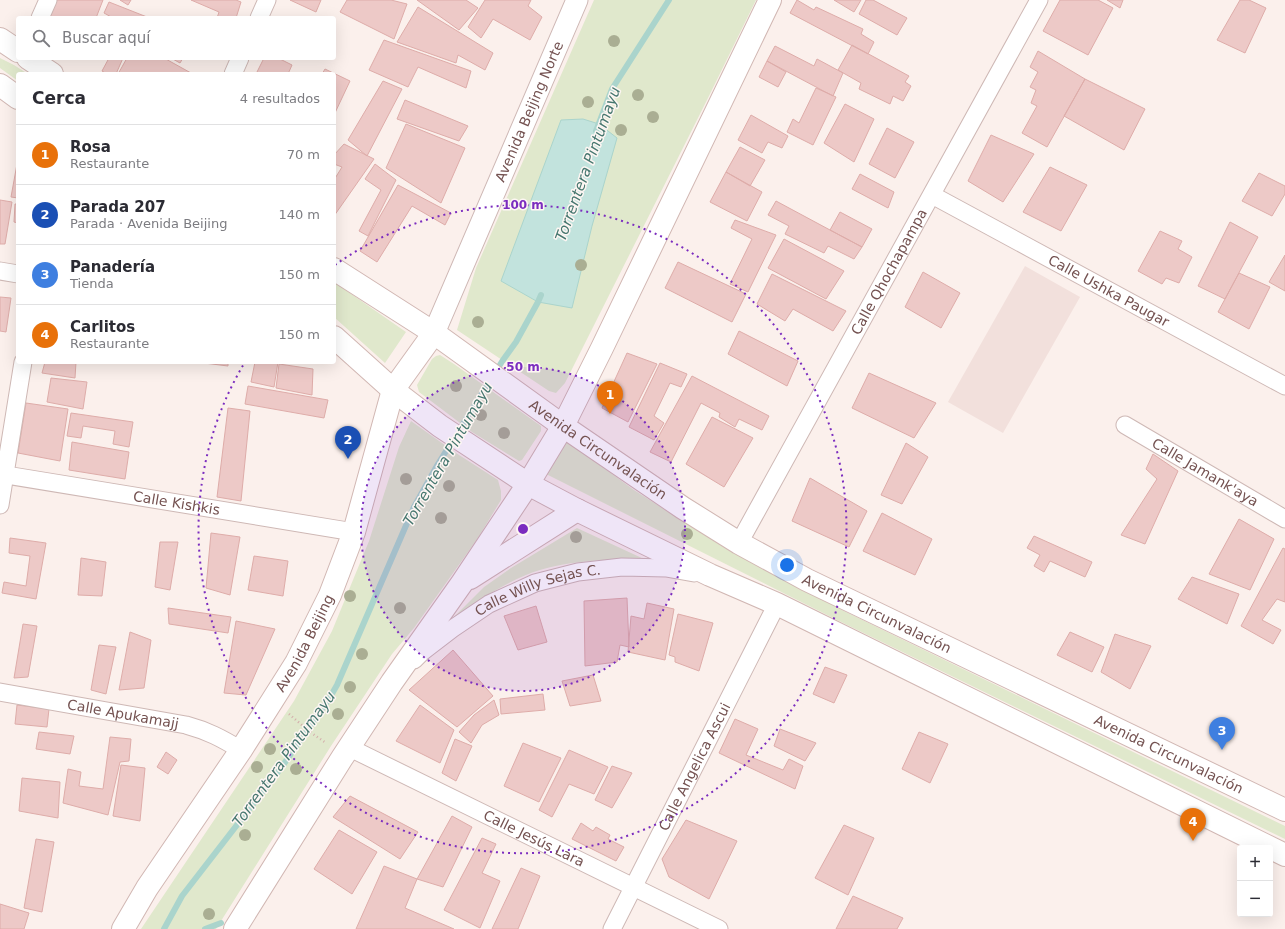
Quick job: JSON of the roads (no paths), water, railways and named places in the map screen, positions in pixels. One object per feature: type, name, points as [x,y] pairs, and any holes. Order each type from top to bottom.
[{"type":"main road","points":[[235,929],[392,682],[462,583],[528,484],[563,426],[606,341],[770,0]]},
{"type":"main road","points":[[0,39],[16,50]]},
{"type":"main road","points":[[31,60],[49,72]]},
{"type":"main road","points":[[0,85],[16,97]]},
{"type":"main road","name":"Avenida Circunvalación","points":[[336,270],[434,333],[563,426],[683,508],[739,543],[814,583],[1285,810]]},
{"type":"main road","name":"Avenida Beijing","points":[[123,929],[147,888],[241,750],[296,663],[330,595],[354,532],[393,390],[434,333]]},
{"type":"main road","points":[[336,339],[393,390],[440,426],[528,484],[577,510],[710,575],[777,604],[1285,855]]},
{"type":"main road","points":[[462,583],[577,510]]},
{"type":"street","points":[[41,16],[48,0]]},
{"type":"street","points":[[259,16],[267,0]]},
{"type":"street","name":"Avenida Beijing Norte","points":[[434,333],[577,0]]},
{"type":"street","name":"Calle Qhochapampa","points":[[739,543],[1039,0]]},
{"type":"street","points":[[234,72],[239,60]]},
{"type":"street","name":"Calle Ushka Paugar","points":[[932,195],[1285,386]]},
{"type":"street","points":[[0,271],[16,274]]},
{"type":"street","points":[[0,505],[3,475],[23,364]]},
{"type":"street","name":"Calle Jamank'aya","points":[[1125,425],[1285,520]]},
{"type":"street","name":"Calle Kishkis","points":[[3,475],[354,532]]},
{"type":"street","name":"Calle Willy Sejas C.","points":[[392,682],[422,652],[452,629],[489,604],[535,583],[578,572],[622,567],[666,568],[710,575]]},
{"type":"street","name":"Calle Angelica Ascui","points":[[612,929],[777,604]]},
{"type":"street","name":"Calle Apukamajj","points":[[0,692],[186,725],[206,731],[241,750]]},
{"type":"street","name":"Calle Jesús Lara","points":[[350,748],[719,929]]},
{"type":"water","points":[[583,119],[599,124],[617,138],[592,226],[572,308],[538,302],[501,281],[561,120]]},
{"type":"waterway","name":"Torrentera Pintumayu","points":[[596,131],[612,89],[669,0]]},
{"type":"waterway","name":"Torrentera Pintumayu","points":[[164,929],[182,896],[281,768],[329,699],[337,685],[414,507],[438,464],[503,360],[516,342],[541,295]]},
{"type":"waterway","points":[[205,929],[221,923]]},
{"type":"place","name":"Rosa","points":[[610,414]]},
{"type":"place","name":"Parada 207","points":[[348,459]]},
{"type":"place","name":"Panadería","points":[[1222,750]]},
{"type":"place","name":"Carlitos","points":[[1193,841]]}]
